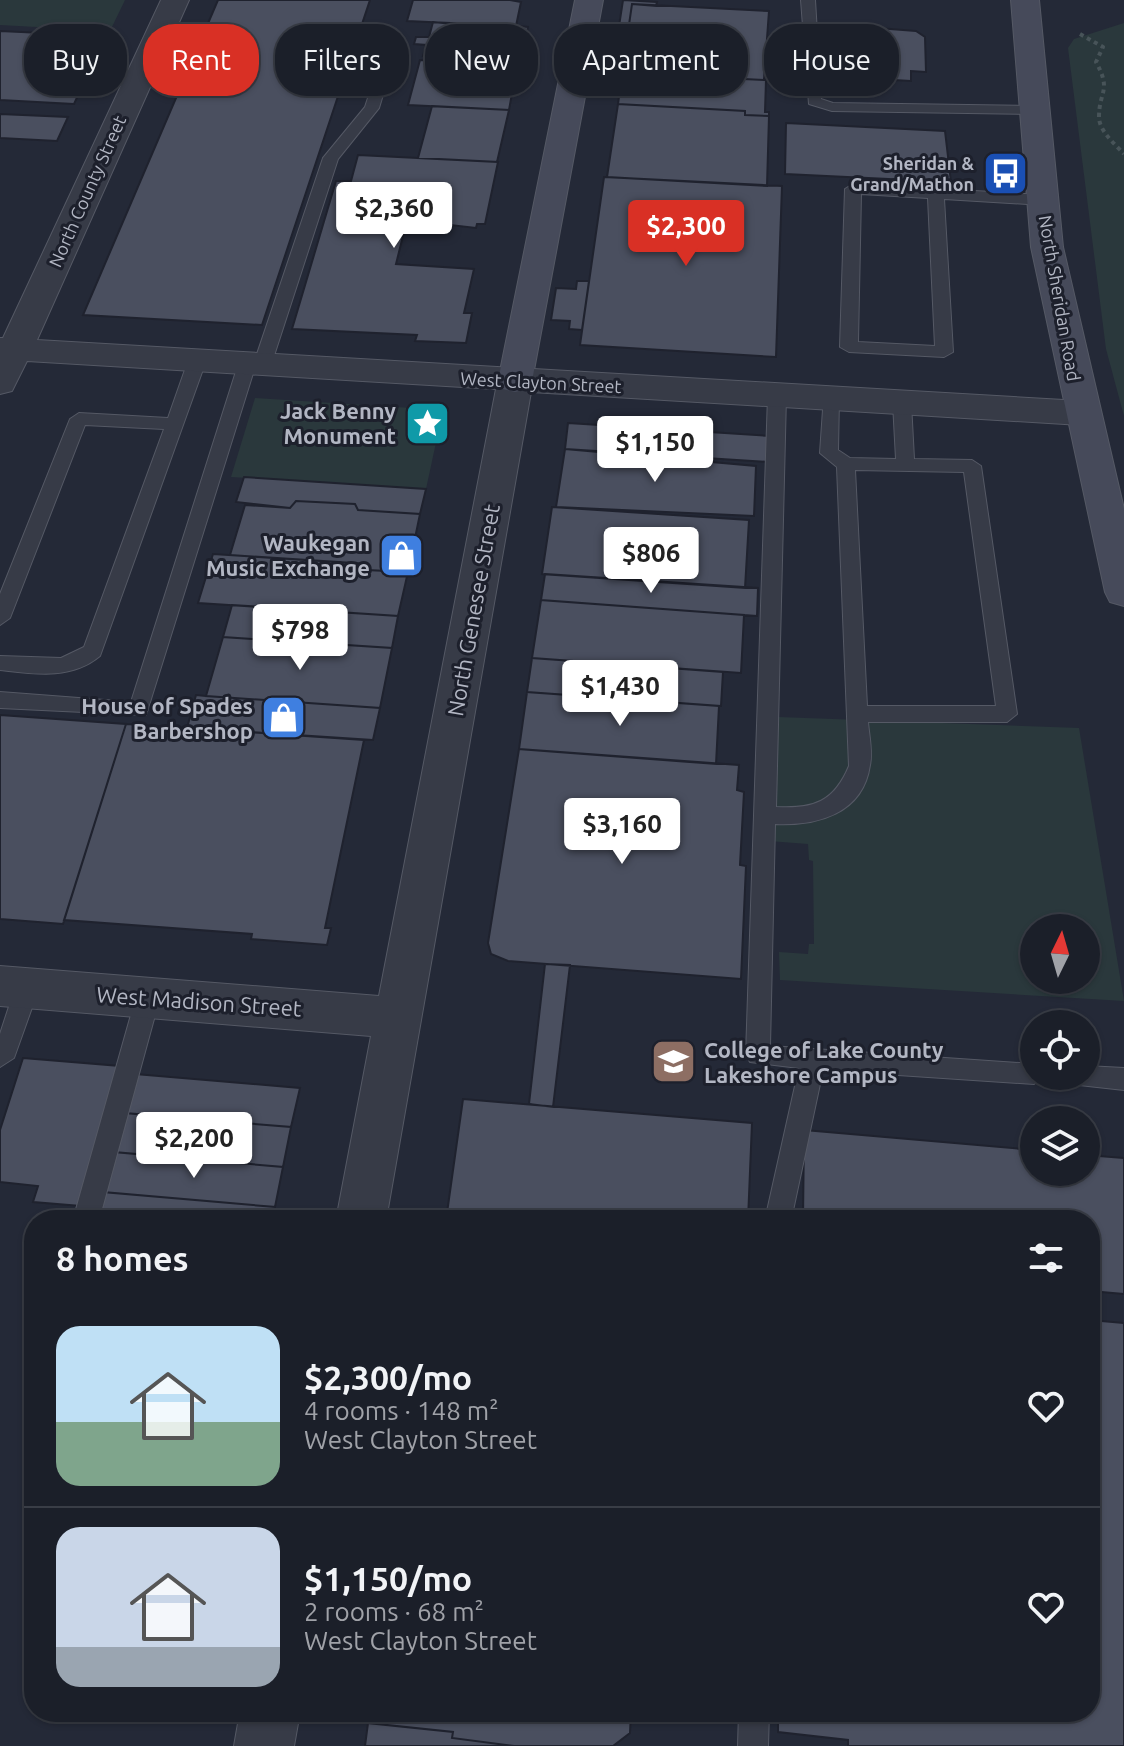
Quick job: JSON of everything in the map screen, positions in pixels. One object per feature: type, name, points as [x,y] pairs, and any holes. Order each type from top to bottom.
[{"type":"main road","name":"North Genesee Street","points":[[515,381],[589,0]]},
{"type":"main road","name":"North Sheridan Road","points":[[1025,0],[1047,247],[1081,413],[1124,592]]},
{"type":"street","name":"North County Street","points":[[0,383],[8,350],[175,0]]},
{"type":"street","name":"West Clayton Street","points":[[8,350],[1081,413]]},
{"type":"street","name":"North Genesee Street","points":[[363,1210],[515,381]]},
{"type":"street","name":"West Madison Street","points":[[14,987],[398,1018]]},
{"type":"street","points":[[264,1746],[268,1722]]},
{"type":"lane","points":[[808,0],[814,101],[832,107],[1035,110]]},
{"type":"lane","points":[[0,700],[139,710],[255,365],[331,158],[372,108],[376,96]]},
{"type":"lane","points":[[936,194],[944,352],[849,347],[853,189],[1043,200]]},
{"type":"lane","points":[[0,663],[55,667],[84,660],[93,651],[197,361]]},
{"type":"lane","points":[[777,396],[758,1055],[1020,1073]]},
{"type":"lane","points":[[830,399],[829,453],[846,464],[972,466],[1007,714],[859,714]]},
{"type":"lane","points":[[902,403],[905,465]]},
{"type":"lane","points":[[0,618],[79,419],[175,424]]},
{"type":"lane","points":[[765,815],[808,817],[831,812],[850,792],[860,766],[846,464]]},
{"type":"lane","points":[[0,1057],[6,1051],[14,987]]},
{"type":"lane","points":[[89,1210],[148,997]]},
{"type":"lane","points":[[780,1210],[813,1060]]},
{"type":"lane","points":[[1100,1078],[1124,1079]]},
{"type":"lane","points":[[753,1746],[754,1722]]},
{"type":"path","points":[[1080,34],[1103,47],[1096,62],[1105,78],[1107,93],[1099,118],[1105,133],[1124,154]]},
{"type":"shaded area","points":[[0,0],[125,0],[113,24],[0,25]]},
{"type":"shaded area","points":[[1124,23],[1124,416],[1106,349],[1068,48],[1074,39]]},
{"type":"shaded area","points":[[255,398],[443,410],[426,489],[231,477]]},
{"type":"shaded area","points":[[778,717],[1079,728],[1124,1001],[780,980],[779,952],[808,954],[809,944],[814,944],[813,861],[809,860],[808,844],[769,841],[776,804]]},
{"type":"building","points":[[218,0],[370,0],[362,24],[275,24],[275,96],[338,96],[262,325],[83,315],[177,96],[259,96],[259,24],[208,24]]},
{"type":"building","points":[[413,0],[521,2],[516,24],[407,21]]},
{"type":"building","points":[[623,0],[657,2],[656,6],[632,4],[629,24],[619,24]]},
{"type":"building","points":[[632,4],[769,11],[768,24],[764,24],[764,80],[748,79],[748,24],[629,24]]},
{"type":"building","points":[[899,30],[916,31],[925,37],[926,72],[911,71],[911,81],[899,80]]},
{"type":"building","points":[[0,31],[24,32],[24,96],[78,96],[74,104],[0,100]]},
{"type":"building","points":[[416,37],[425,37],[425,45],[414,44]]},
{"type":"building","points":[[420,60],[425,60],[425,96],[512,96],[509,110],[408,105]]},
{"type":"building","points":[[748,79],[764,80],[765,112],[769,112],[769,116],[745,115],[745,111],[618,104],[619,96],[748,96]]},
{"type":"building","points":[[618,104],[745,111],[745,115],[769,116],[767,186],[607,177]]},
{"type":"building","points":[[432,106],[509,110],[497,162],[418,158]]},
{"type":"building","points":[[0,114],[68,117],[57,141],[0,138]]},
{"type":"building","points":[[786,123],[945,131],[951,182],[785,174]]},
{"type":"building","points":[[358,155],[498,162],[485,224],[477,224],[476,228],[407,220],[396,264],[474,269],[464,313],[472,313],[466,343],[415,341],[417,335],[292,329],[336,181],[351,181]]},
{"type":"building","points":[[604,177],[782,186],[776,357],[580,345]]},
{"type":"building","points":[[577,281],[589,281],[582,330],[569,329],[570,321],[551,320],[556,288],[576,289]]},
{"type":"building","points":[[568,423],[770,436],[769,462],[565,449]]},
{"type":"building","points":[[565,449],[756,466],[754,516],[556,507]]},
{"type":"building","points":[[244,477],[426,489],[420,514],[358,510],[355,504],[296,501],[290,508],[236,502]]},
{"type":"building","points":[[296,501],[355,504],[358,510],[420,514],[408,572],[367,570],[368,564],[230,555],[245,505],[290,508]]},
{"type":"building","points":[[552,507],[749,520],[745,588],[542,574]]},
{"type":"building","points":[[213,554],[368,564],[367,570],[408,572],[398,616],[198,603]]},
{"type":"building","points":[[545,574],[758,588],[757,616],[541,600]]},
{"type":"building","points":[[541,600],[744,615],[741,673],[532,658]]},
{"type":"building","points":[[232,605],[398,616],[392,648],[223,637]]},
{"type":"building","points":[[223,637],[392,648],[380,708],[206,696]]},
{"type":"building","points":[[532,658],[723,672],[721,706],[527,692]]},
{"type":"building","points":[[527,692],[719,706],[716,764],[519,749]]},
{"type":"building","name":"House of Spades Barbershop","points":[[196,695],[380,708],[373,740],[187,728]]},
{"type":"building","points":[[0,715],[126,724],[63,924],[0,919]]},
{"type":"building","points":[[126,724],[364,740],[325,928],[331,928],[327,945],[251,939],[252,934],[64,920]]},
{"type":"building","name":"College of Lake County Lakeshore Campus","points":[[519,749],[739,765],[737,790],[744,792],[740,865],[746,866],[741,979],[508,961],[491,954],[488,943]]},
{"type":"building","points":[[545,964],[570,965],[553,1107],[529,1104]]},
{"type":"building","points":[[23,1058],[120,1066],[81,1206],[33,1202],[38,1186],[0,1182],[0,1130]]},
{"type":"building","points":[[135,1074],[300,1088],[291,1127],[125,1113]]},
{"type":"building","name":"College of Lake County Lakeshore Campus","points":[[463,1099],[752,1123],[748,1210],[447,1210]]},
{"type":"building","points":[[125,1113],[291,1127],[283,1167],[114,1152]]},
{"type":"building","points":[[804,1130],[1020,1149],[1020,1186],[1100,1186],[1100,1156],[1124,1158],[1124,1294],[1100,1292],[1100,1210],[803,1210]]},
{"type":"building","points":[[114,1152],[283,1167],[275,1207],[103,1192]]},
{"type":"building","points":[[103,1192],[275,1207],[274,1210],[98,1210]]},
{"type":"building","points":[[1100,1321],[1124,1323],[1124,1746],[848,1746],[848,1740],[778,1732],[778,1722],[1100,1722]]},
{"type":"building","points":[[631,1722],[630,1733],[613,1746],[514,1746],[452,1738],[453,1732],[368,1723]]},
{"type":"building","points":[[368,1723],[453,1732],[452,1738],[514,1746],[365,1746]]},
{"type":"place","name":"Sheridan & Grand/Mathon","points":[[1005,173]]},
{"type":"place","name":"Jack Benny Monument","points":[[427,423]]},
{"type":"place","name":"Waukegan Music Exchange","points":[[401,555]]},
{"type":"place","name":"House of Spades Barbershop","points":[[284,718]]},
{"type":"place","name":"College of Lake County Lakeshore Campus","points":[[673,1062]]}]
